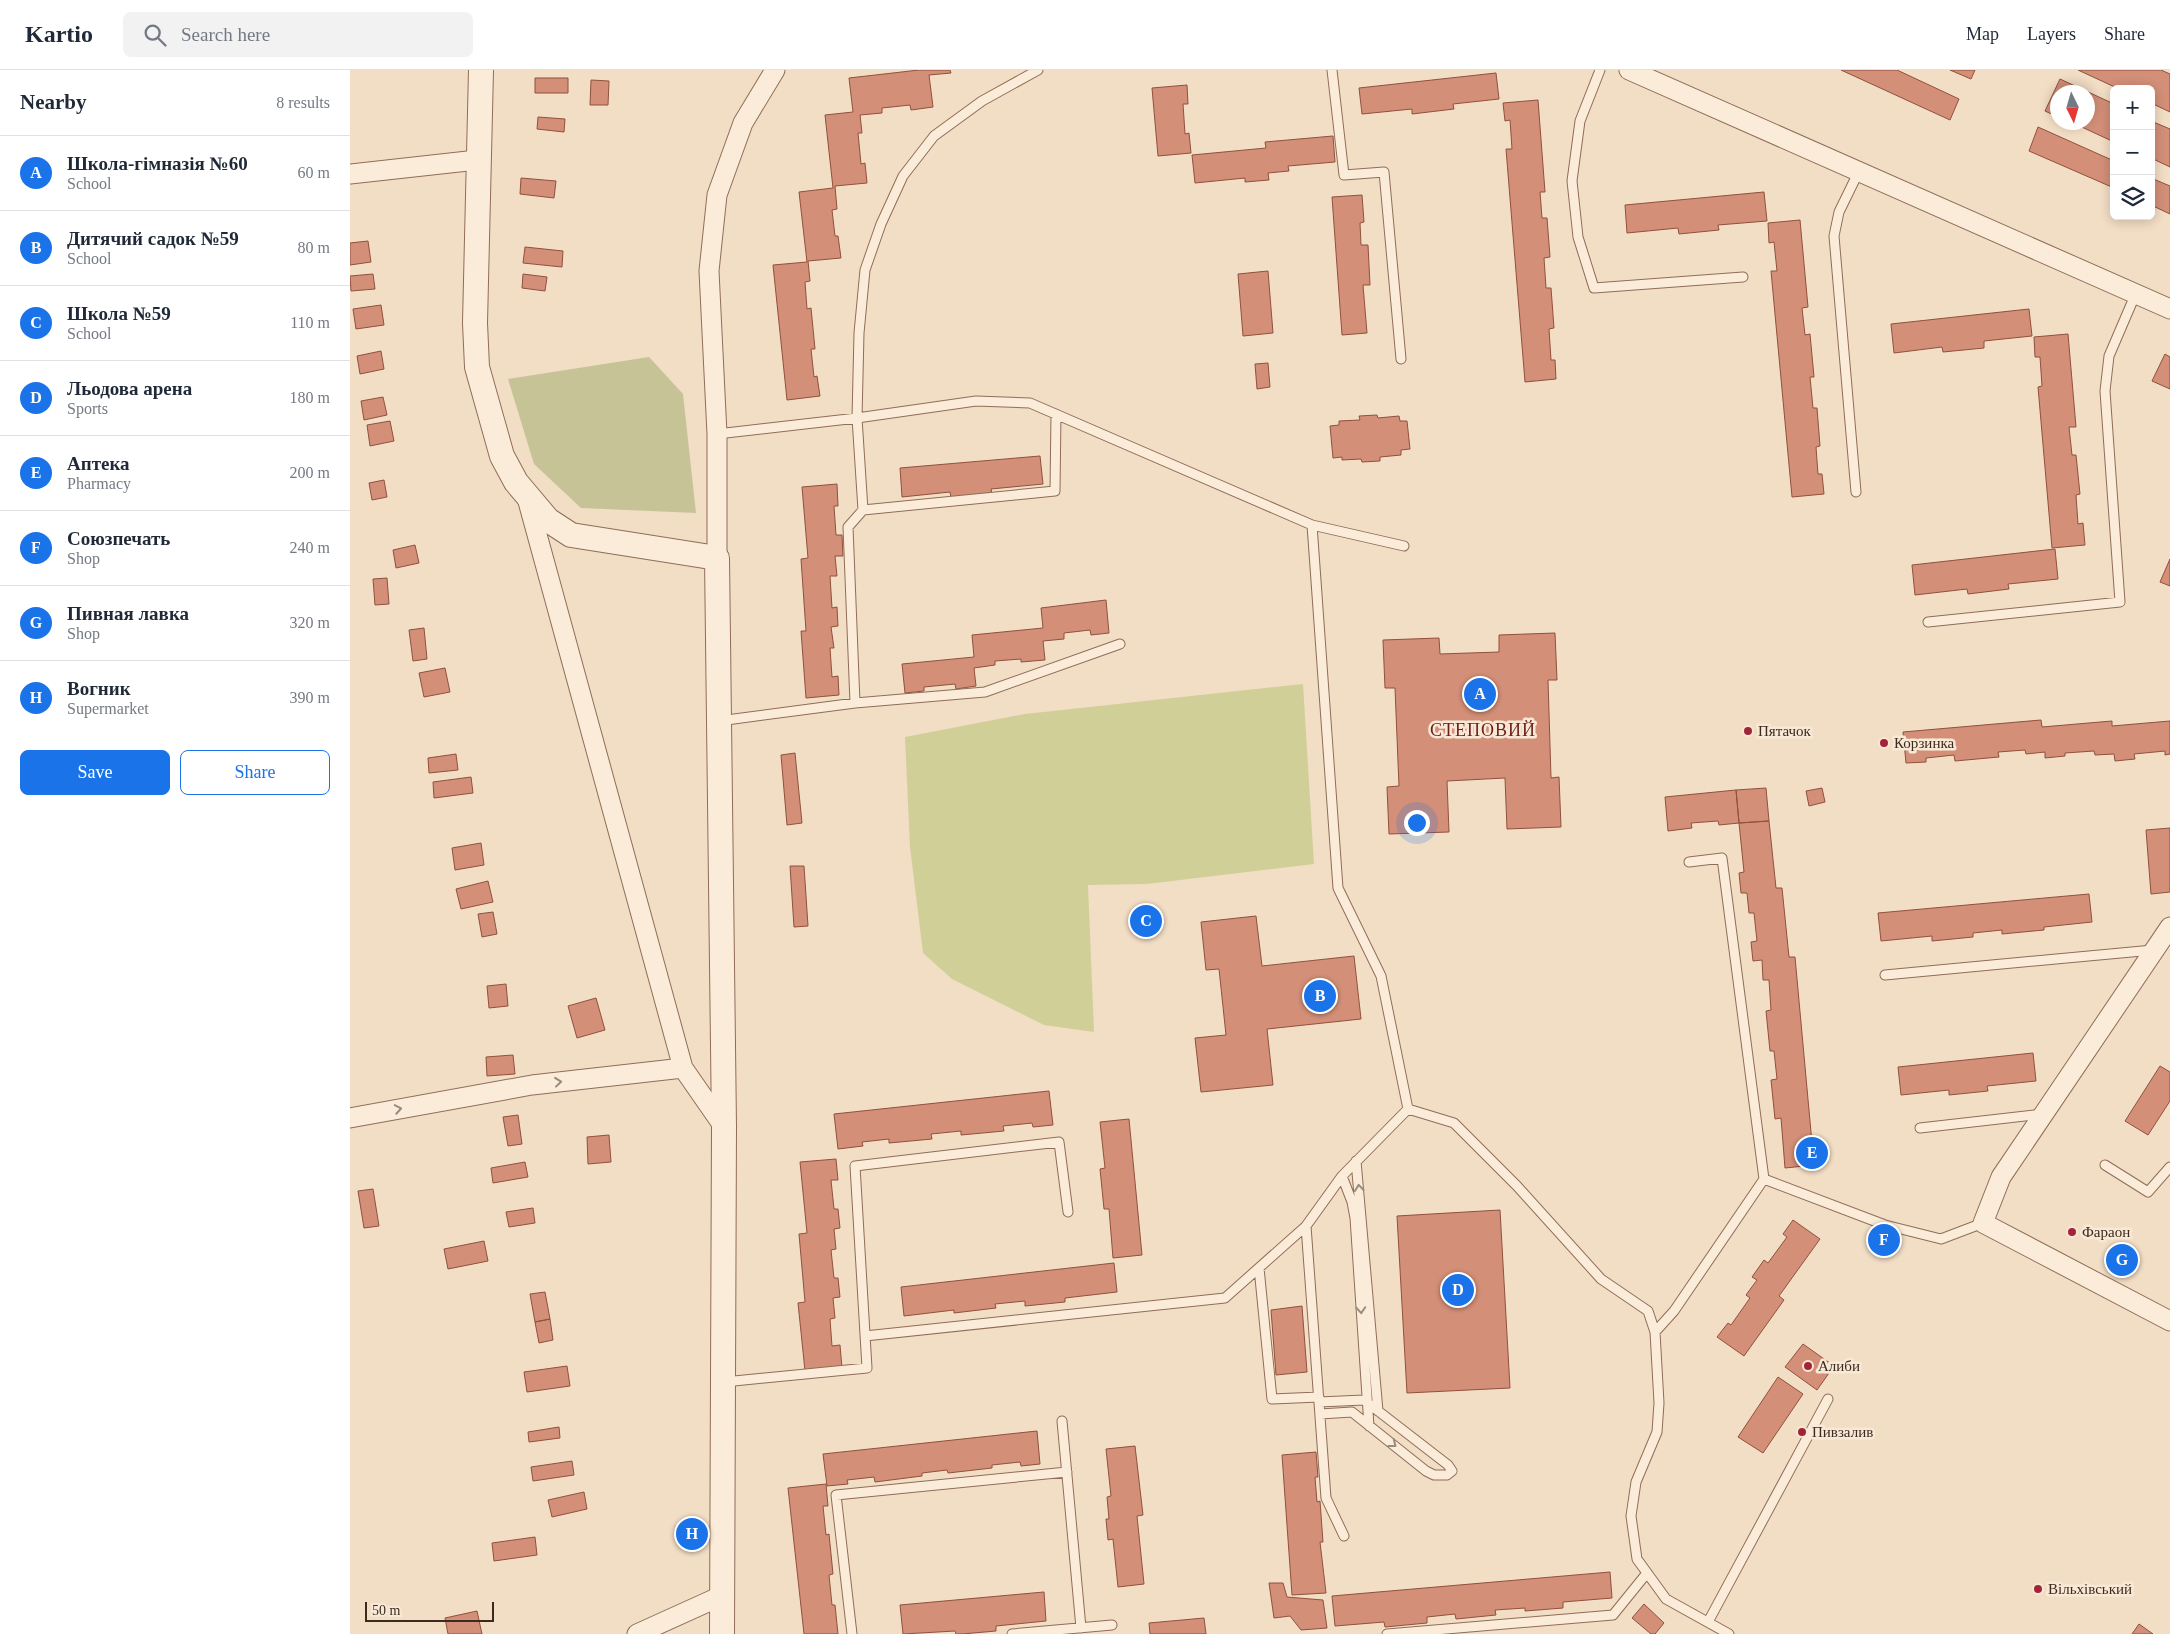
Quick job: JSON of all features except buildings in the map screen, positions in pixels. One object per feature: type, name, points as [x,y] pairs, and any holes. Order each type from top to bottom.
[{"type":"street","points":[[481,70],[477,160],[475,323],[478,366],[502,456],[516,482],[526,491],[548,520],[570,535],[717,558]]},
{"type":"street","points":[[722,1634],[724,1127],[717,434],[710,271],[717,195],[743,123],[774,70]]},
{"type":"street","points":[[1630,70],[2170,309]]},
{"type":"street","points":[[350,174],[477,160]]},
{"type":"street","points":[[526,491],[683,1068],[724,1127]]},
{"type":"street","points":[[2170,927],[2001,1177],[1983,1223],[2170,1321]]},
{"type":"street","points":[[350,1118],[532,1085],[683,1068]]},
{"type":"street","points":[[637,1634],[721,1596]]},
{"type":"lane","points":[[863,510],[857,418],[859,333],[865,270],[881,224],[903,176],[934,136],[982,101],[1038,70]]},
{"type":"lane","points":[[1332,70],[1344,176],[1384,172],[1401,359]]},
{"type":"lane","points":[[1600,70],[1580,121],[1572,181],[1578,237],[1594,288],[1743,277]]},
{"type":"lane","points":[[1856,492],[1834,236],[1839,212],[1859,171]]},
{"type":"lane","points":[[1928,622],[2120,602],[2105,391],[2109,356],[2136,293]]},
{"type":"lane","points":[[717,434],[857,418],[976,401],[1030,403],[1312,525],[1404,546]]},
{"type":"lane","points":[[855,703],[848,527],[863,510],[1055,491],[1056,414]]},
{"type":"lane","points":[[1312,525],[1338,888],[1380,976],[1408,1109]]},
{"type":"lane","points":[[719,721],[855,703],[986,692],[1120,644]]},
{"type":"lane","points":[[1655,1332],[1674,1311],[1764,1179],[1722,858],[1689,862]]},
{"type":"lane","points":[[1885,975],[2153,950]]},
{"type":"lane","points":[[865,1336],[1224,1298],[1306,1226],[1342,1176],[1408,1109]]},
{"type":"lane","points":[[1408,1109],[1454,1124],[1517,1186],[1601,1279],[1648,1311],[1655,1332],[1659,1403],[1656,1432],[1636,1482],[1632,1516],[1637,1560],[1666,1599],[1729,1634]]},
{"type":"lane","points":[[1920,1128],[2043,1114]]},
{"type":"lane","points":[[723,1382],[867,1368],[855,1166],[1059,1142],[1068,1212]]},
{"type":"lane","points":[[1356,1161],[1378,1411]]},
{"type":"lane","points":[[2105,1165],[2148,1192],[2170,1167]]},
{"type":"lane","points":[[1342,1176],[1352,1202],[1355,1218],[1369,1426]]},
{"type":"lane","points":[[1764,1179],[1885,1225],[1941,1240],[1983,1223]]},
{"type":"lane","points":[[1306,1226],[1326,1498],[1344,1536]]},
{"type":"lane","points":[[1259,1268],[1272,1399],[1364,1400],[1448,1465],[1452,1471],[1450,1474],[1434,1475],[1426,1471],[1352,1412],[1320,1414]]},
{"type":"lane","points":[[1708,1622],[1828,1399]]},
{"type":"lane","points":[[1062,1421],[1081,1628]]},
{"type":"lane","points":[[852,1634],[836,1495],[1067,1472]]},
{"type":"lane","points":[[1387,1634],[1613,1615],[1647,1573]]},
{"type":"lane","points":[[1012,1634],[1112,1625]]},
{"type":"shaded area","points":[[649,357],[683,394],[696,513],[581,508],[534,464],[508,379]]},
{"type":"shaded area","points":[[1303,684],[1314,864],[1147,884],[1088,885],[1094,1032],[1044,1025],[952,979],[923,953],[910,847],[905,737],[1025,714]]},
{"type":"place","name":"Школа-гімназія №60","points":[[1480,694]]},
{"type":"place","name":"Пятачок","points":[[1748,731]]},
{"type":"place","name":"Корзинка","points":[[1884,743]]},
{"type":"place","name":"Школа №59","points":[[1146,921]]},
{"type":"place","name":"Дитячий садок №59","points":[[1320,996]]},
{"type":"place","name":"Аптека","points":[[1812,1153]]},
{"type":"place","name":"Фараон","points":[[2072,1232]]},
{"type":"place","name":"Союзпечать","points":[[1884,1240]]},
{"type":"place","name":"Пивная лавка","points":[[2122,1260]]},
{"type":"place","name":"Льодова арена","points":[[1458,1290]]},
{"type":"place","name":"Алиби","points":[[1808,1366]]},
{"type":"place","name":"Пивзалив","points":[[1802,1432]]},
{"type":"place","name":"Вогник","points":[[692,1534]]},
{"type":"place","name":"Вільхівський","points":[[2038,1589]]},
{"type":"district","name":"СТЕПОВИЙ","points":[[1483,730]]}]
